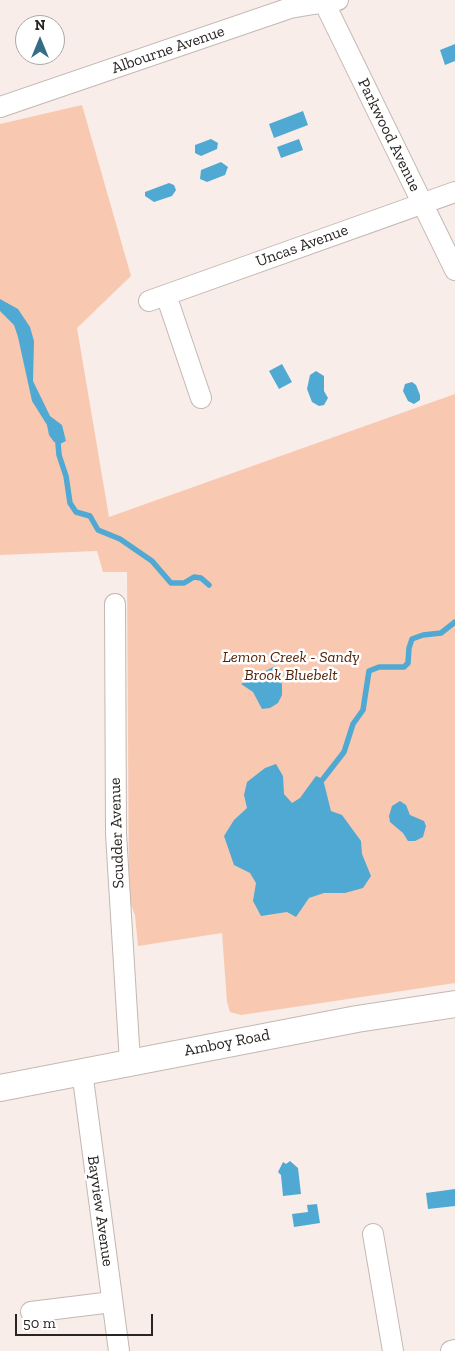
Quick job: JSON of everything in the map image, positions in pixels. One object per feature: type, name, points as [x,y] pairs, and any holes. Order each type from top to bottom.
[{"type":"main road","name":"Amboy Road","points":[[0,1088],[357,1018],[455,1004]]},
{"type":"street","name":"Albourne Avenue","points":[[0,107],[290,8],[328,1]]},
{"type":"street","name":"Parkwood Avenue","points":[[328,1],[455,270]]},
{"type":"street","name":"Uncas Avenue","points":[[201,398],[157,298],[455,192]]},
{"type":"street","name":"Scudder Avenue","points":[[115,604],[116,834],[130,1062]]},
{"type":"street","name":"Bayview Avenue","points":[[82,1071],[119,1351]]},
{"type":"street","points":[[373,1234],[393,1351]]},
{"type":"street","points":[[31,1312],[112,1302]]},
{"type":"green space","name":"Lemon Creek - Sandy Brook Bluebelt","points":[[82,105],[131,276],[77,328],[109,517],[455,394],[455,983],[241,1015],[230,1012],[227,1002],[222,933],[138,946],[135,915],[129,900],[127,572],[103,572],[97,551],[0,555],[0,124]]},
{"type":"water","points":[[455,44],[455,61],[445,65],[440,50]]},
{"type":"water","points":[[303,111],[308,125],[274,138],[269,124]]},
{"type":"water","points":[[211,139],[218,143],[217,149],[201,156],[195,153],[195,145]]},
{"type":"water","points":[[299,139],[303,150],[281,158],[277,147]]},
{"type":"water","points":[[221,162],[228,167],[225,175],[207,182],[200,179],[201,170]]},
{"type":"water","points":[[169,183],[174,185],[176,190],[172,196],[154,202],[145,196],[145,192]]},
{"type":"water","points":[[0,299],[18,309],[30,327],[34,341],[33,381],[50,416],[62,425],[66,441],[60,444],[54,442],[49,435],[47,425],[32,401],[18,337],[14,325],[0,311]]},
{"type":"water","points":[[282,364],[292,382],[279,389],[269,371]]},
{"type":"water","points":[[316,371],[324,376],[324,391],[328,398],[324,405],[319,406],[312,402],[307,389],[310,375]]},
{"type":"water","points":[[412,382],[416,385],[420,395],[420,400],[414,404],[408,401],[403,391],[405,384]]},
{"type":"water","points":[[275,666],[277,667],[282,685],[282,695],[278,703],[270,708],[262,709],[253,692],[241,684]]},
{"type":"water","points":[[276,764],[283,776],[284,794],[292,803],[300,798],[316,776],[323,779],[331,811],[342,815],[361,841],[362,854],[371,876],[363,888],[345,893],[324,893],[309,898],[296,917],[287,912],[261,916],[253,901],[256,883],[250,873],[234,865],[224,836],[234,820],[247,808],[244,795],[247,782],[265,768]]},
{"type":"water","points":[[400,801],[406,805],[410,815],[424,821],[426,826],[423,837],[415,841],[408,841],[403,833],[390,822],[389,816],[392,806]]},
{"type":"water","points":[[290,1161],[298,1168],[301,1194],[283,1196],[281,1175],[278,1172],[283,1162],[286,1164]]},
{"type":"water","points":[[455,1189],[455,1206],[428,1209],[426,1193]]},
{"type":"water","points":[[317,1204],[320,1223],[294,1227],[292,1214],[308,1212],[307,1205]]},
{"type":"waterway","points":[[58,443],[70,503],[76,512],[90,516],[98,530],[120,539],[152,561],[171,583],[184,583],[194,577],[201,578],[209,585]]},
{"type":"waterway","points":[[323,779],[344,752],[353,724],[363,710],[369,671],[379,667],[404,667],[408,663],[412,639],[423,635],[441,633],[455,622]]}]
